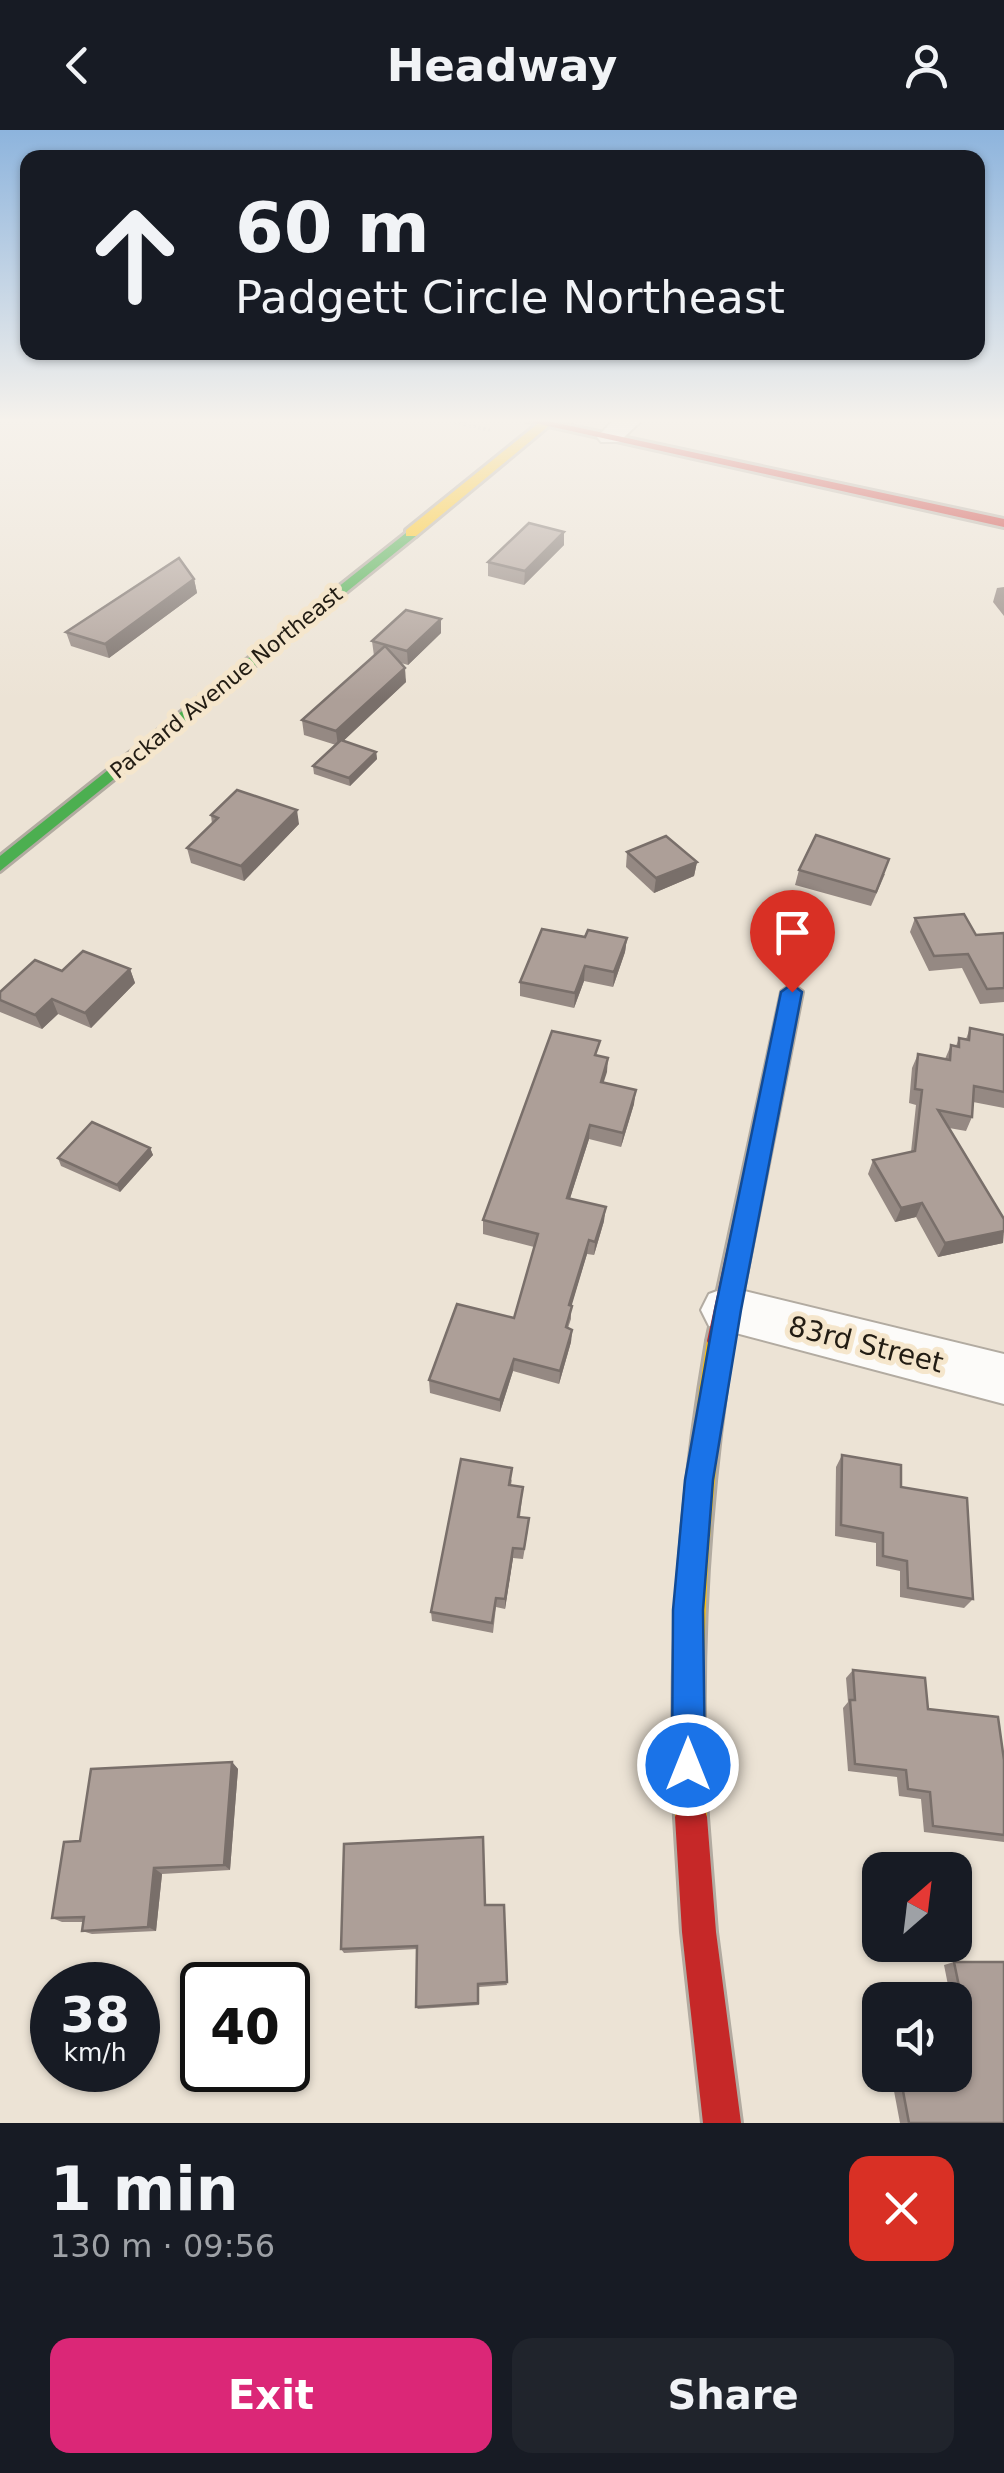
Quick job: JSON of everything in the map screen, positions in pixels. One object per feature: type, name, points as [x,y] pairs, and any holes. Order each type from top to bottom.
[{"type":"street","name":"Packard Avenue Northeast","points":[[0,864],[427,514]]},
{"type":"street","points":[[967,514],[1004,523]]},
{"type":"street","points":[[722,2123],[703,1980],[689,1792],[688,1610],[699,1480],[728,1310],[792,992]]},
{"type":"street","name":"83rd Street","points":[[728,1310],[1004,1379]]},
{"type":"building","points":[[529,523],[564,532],[525,571],[488,562]]},
{"type":"building","points":[[179,558],[194,579],[105,644],[66,632]]},
{"type":"building","points":[[406,610],[441,619],[407,651],[372,641]]},
{"type":"building","points":[[385,646],[405,668],[336,731],[302,720]]},
{"type":"building","points":[[341,740],[376,752],[349,778],[313,766]]},
{"type":"building","points":[[237,790],[297,810],[241,866],[187,848],[218,818],[211,815]]},
{"type":"building","points":[[816,835],[889,859],[876,892],[799,870]]},
{"type":"building","points":[[666,836],[697,862],[656,878],[627,852]]},
{"type":"building","points":[[964,914],[976,935],[1004,933],[1004,988],[987,989],[968,954],[934,956],[915,918]]},
{"type":"building","points":[[542,929],[585,937],[588,930],[627,938],[614,972],[585,966],[575,993],[520,982]]},
{"type":"building","points":[[83,951],[130,969],[85,1013],[52,999],[35,1015],[0,1000],[0,992],[35,960],[62,971]]},
{"type":"building","points":[[970,1028],[1004,1035],[1004,1092],[974,1086],[972,1117],[938,1110],[1004,1219],[1004,1231],[945,1243],[922,1203],[901,1208],[873,1160],[915,1151],[922,1090],[915,1089],[918,1054],[950,1060],[951,1045],[959,1047],[959,1038],[969,1040]]},
{"type":"building","points":[[552,1031],[600,1041],[595,1055],[608,1058],[601,1082],[636,1090],[623,1133],[590,1125],[567,1198],[606,1207],[595,1242],[589,1240],[569,1305],[572,1306],[566,1327],[572,1330],[560,1371],[514,1359],[500,1400],[429,1380],[457,1304],[514,1318],[538,1234],[483,1220]]},
{"type":"building","points":[[92,1122],[150,1148],[117,1185],[58,1158]]},
{"type":"building","points":[[842,1455],[901,1465],[901,1487],[967,1498],[973,1599],[908,1588],[907,1561],[883,1556],[883,1533],[841,1525]]},
{"type":"building","points":[[461,1459],[512,1468],[509,1485],[523,1487],[518,1517],[529,1518],[524,1549],[513,1548],[505,1599],[496,1598],[492,1623],[431,1612]]},
{"type":"building","points":[[853,1670],[925,1678],[928,1709],[998,1717],[1004,1760],[1004,1835],[933,1826],[930,1792],[908,1789],[906,1770],[855,1764],[850,1700],[855,1700]]},
{"type":"building","points":[[232,1762],[224,1865],[154,1868],[148,1927],[82,1931],[84,1917],[52,1918],[64,1842],[80,1841],[91,1769]]},
{"type":"building","points":[[483,1837],[485,1905],[504,1905],[507,1982],[478,1984],[478,2003],[416,2007],[417,1946],[341,1949],[344,1844]]},
{"type":"building","points":[[954,1962],[1004,1962],[1004,2123],[909,2123],[903,2092],[972,2092],[972,1982],[958,1982]]},
{"type":"traffic: fast","points":[[0,865],[411,533]]},
{"type":"traffic: slow","points":[[411,533],[434,514]]},
{"type":"traffic: slow","points":[[691,1817],[687,1697],[691,1578],[702,1460],[720,1341]]},
{"type":"traffic: jam","points":[[962,514],[1004,523]]},
{"type":"traffic: jam","points":[[720,1341],[792,992]]},
{"type":"traffic: jam","points":[[691,1817],[699,1932],[722,2123]]},
{"type":"route","points":[[688,1765],[688,1610],[699,1480],[728,1310],[792,992]]}]
